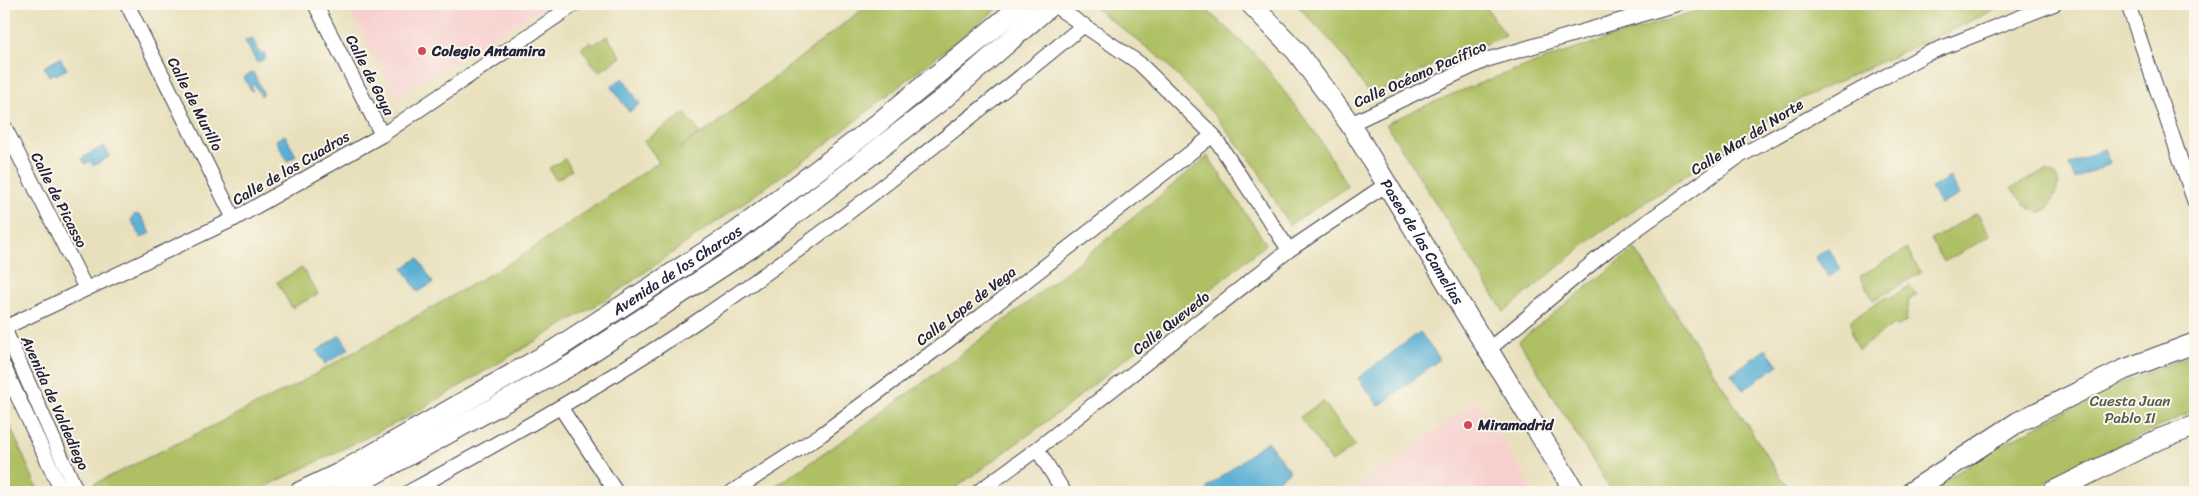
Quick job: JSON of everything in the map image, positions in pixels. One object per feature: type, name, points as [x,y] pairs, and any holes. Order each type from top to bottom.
[{"type":"street","name":"Calle de Murillo","points":[[127,4],[234,218]]},
{"type":"street","name":"Calle de Goya","points":[[315,4],[382,134]]},
{"type":"street","name":"Calle de los Cuadros","points":[[4,328],[234,218],[382,134],[575,4]]},
{"type":"street","name":"Avenida de los Charcos","points":[[300,492],[340,473],[556,349],[736,232],[870,130],[1023,4]]},
{"type":"street","name":"Avenida de los Charcos","points":[[342,492],[573,364],[752,247],[943,99],[1052,4]]},
{"type":"street","points":[[1052,4],[1139,63],[1213,135],[1288,250]]},
{"type":"street","name":"Paseo de las Camelias","points":[[1251,4],[1296,51],[1350,124],[1575,492]]},
{"type":"street","name":"Calle Océano Pacífico","points":[[1350,124],[1486,60],[1677,4]]},
{"type":"street","name":"Calle Mar del Norte","points":[[1488,350],[1609,249],[1738,157],[1926,54],[2054,4]]},
{"type":"street","points":[[2128,4],[2195,203]]},
{"type":"street","points":[[409,492],[561,408],[694,323],[922,158],[1084,25]]},
{"type":"street","name":"Calle de Picasso","points":[[4,126],[86,290]]},
{"type":"street","name":"Calle Lope de Vega","points":[[732,492],[822,434],[918,363],[1213,135]]},
{"type":"street","name":"Calle Quevedo","points":[[978,492],[1037,450],[1288,250],[1387,184]]},
{"type":"street","name":"Avenida de Valdediego","points":[[4,328],[77,492]]},
{"type":"street","points":[[1911,492],[2018,422],[2123,370],[2195,343]]},
{"type":"street","points":[[4,367],[62,492]]},
{"type":"street","points":[[561,408],[616,492]]},
{"type":"street","points":[[2052,492],[2157,440],[2195,426]]},
{"type":"street","points":[[1037,450],[1064,492]]},
{"type":"shaded area","name":"Colegio Antamira","points":[[346,4],[549,4],[396,97]]},
{"type":"shaded area","name":"Miramadrid","points":[[1477,400],[1534,492],[1353,492],[1408,451]]},
{"type":"green space","points":[[869,4],[1003,4],[821,148],[611,296],[408,417],[255,492],[98,492],[94,484],[296,385],[520,257],[659,162],[644,141],[685,113],[700,133],[679,149],[710,128]]},
{"type":"green space","points":[[1090,4],[1200,4],[1258,57],[1317,135],[1348,187],[1289,225],[1256,167],[1215,116],[1163,60]]},
{"type":"green space","points":[[1296,4],[1484,4],[1506,36],[1445,59],[1371,96],[1338,49]]},
{"type":"green space","points":[[1719,4],[2008,4],[1802,98],[1599,233],[1504,312],[1386,124],[1426,105],[1509,72]]},
{"type":"green space","points":[[607,36],[621,57],[599,72],[581,48],[590,42],[593,45]]},
{"type":"green space","points":[[1208,156],[1266,244],[1065,408],[950,492],[766,492],[937,372],[1046,288]]},
{"type":"green space","points":[[565,159],[572,170],[556,180],[549,168]]},
{"type":"green space","points":[[2045,171],[2056,175],[2059,184],[2049,208],[2039,213],[2026,206],[2011,188]]},
{"type":"green space","points":[[1977,213],[1990,236],[1944,262],[1931,240]]},
{"type":"green space","points":[[1635,249],[1790,492],[1612,492],[1519,341]]},
{"type":"green space","points":[[1907,249],[1921,273],[1873,300],[1860,276]]},
{"type":"green space","points":[[302,268],[318,294],[292,308],[277,282]]},
{"type":"green space","points":[[1910,286],[1917,295],[1909,300],[1906,321],[1897,327],[1894,324],[1858,350],[1852,337],[1851,320],[1886,297],[1889,298]]},
{"type":"green space","name":"Cuesta Juan Pablo II","points":[[2195,354],[2195,410],[2067,470],[2030,492],[1928,492],[1983,455],[2118,384]]},
{"type":"green space","points":[[1323,401],[1355,446],[1332,462],[1300,417]]},
{"type":"green space","points":[[4,412],[39,492],[4,492]]},
{"type":"water","points":[[252,38],[261,55],[264,53],[266,58],[257,63],[245,41]]},
{"type":"water","points":[[60,58],[67,69],[56,75],[54,73],[49,76],[44,67]]},
{"type":"water","points":[[253,72],[264,94],[261,96],[254,84],[251,86],[253,91],[251,91],[244,77]]},
{"type":"water","points":[[623,78],[640,104],[629,112],[611,86]]},
{"type":"water","points":[[285,135],[296,156],[287,161],[276,140]]},
{"type":"water","points":[[104,146],[110,156],[93,166],[91,161],[85,164],[82,158]]},
{"type":"water","points":[[2104,149],[2110,164],[2075,179],[2069,165]]},
{"type":"water","points":[[1950,177],[1959,195],[1940,205],[1931,188]]},
{"type":"water","points":[[135,214],[141,216],[151,233],[141,238],[131,220]]},
{"type":"water","points":[[1828,248],[1841,269],[1829,277],[1815,257]]},
{"type":"water","points":[[418,258],[433,283],[418,292],[403,268]]},
{"type":"water","points":[[1420,332],[1440,359],[1379,406],[1358,378]]},
{"type":"water","points":[[340,335],[349,349],[325,364],[317,351]]},
{"type":"water","points":[[1766,349],[1778,365],[1743,390],[1731,374]]},
{"type":"water","points":[[1267,441],[1290,471],[1262,492],[1210,492],[1207,488]]},
{"type":"place","name":"Colegio Antamira","points":[[422,51]]},
{"type":"place","name":"Miramadrid","points":[[1468,425]]}]
